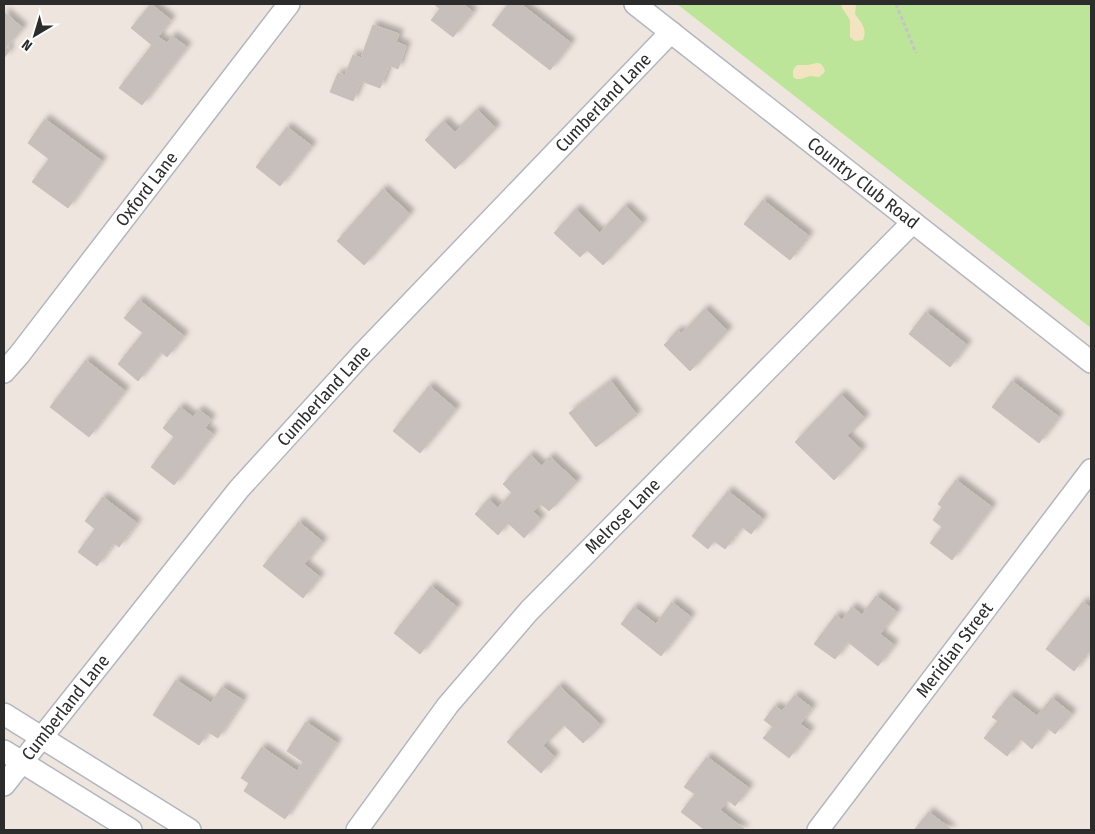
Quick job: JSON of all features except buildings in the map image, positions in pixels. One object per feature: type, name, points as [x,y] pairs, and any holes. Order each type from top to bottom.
[{"type":"street","name":"Oxford Lane","points":[[4,372],[289,4]]},
{"type":"street","name":"Country Club Road","points":[[635,4],[1091,362]]},
{"type":"street","name":"Cumberland Lane","points":[[4,785],[239,489],[362,354],[671,32]]},
{"type":"street","name":"Melrose Lane","points":[[357,830],[448,705],[530,611],[913,222]]},
{"type":"street","name":"Meridian Street","points":[[818,830],[1091,470]]},
{"type":"street","points":[[4,714],[190,830]]},
{"type":"street","points":[[4,751],[131,830]]},
{"type":"path","points":[[896,4],[916,53]]},
{"type":"green space","points":[[677,4],[1091,4],[1091,328]]},
{"type":"sand","points":[[841,4],[856,4],[855,14],[865,33],[863,40],[855,41],[850,37],[850,20]]},
{"type":"sand","points":[[817,63],[824,68],[825,72],[819,77],[810,76],[796,79],[793,77],[793,70],[797,65]]}]
